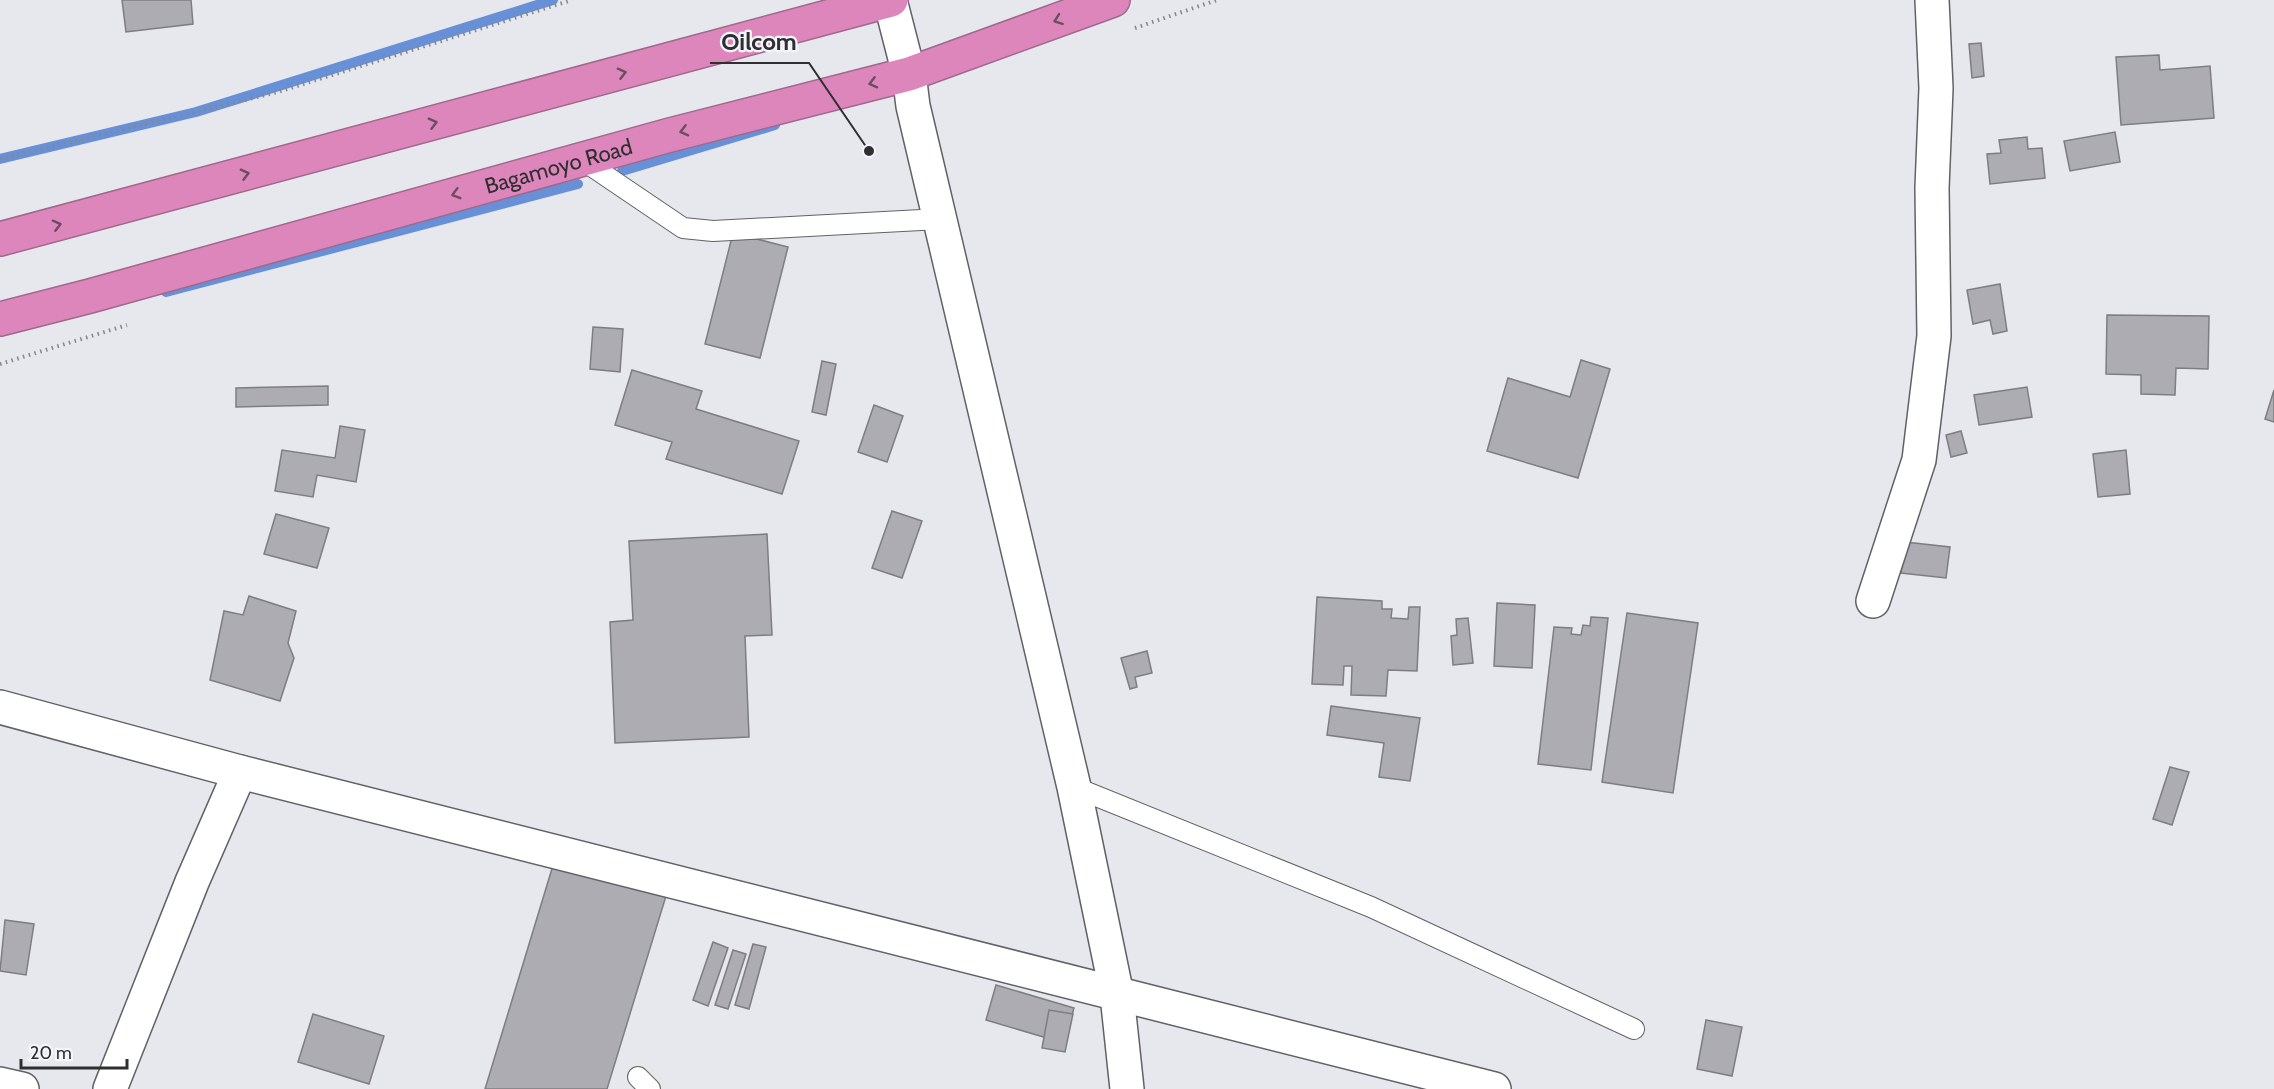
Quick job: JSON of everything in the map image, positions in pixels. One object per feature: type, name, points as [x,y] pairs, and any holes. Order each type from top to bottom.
[{"type":"highway","points":[[0,239],[891,0]]},
{"type":"highway","name":"Bagamoyo Road","points":[[0,319],[581,159],[909,74],[1113,0]]},
{"type":"street","points":[[891,0],[909,74],[913,106],[1074,787],[1117,995],[1127,1089]]},
{"type":"street","points":[[1873,602],[1919,460],[1934,336],[1932,188],[1936,88],[1932,0]]},
{"type":"street","points":[[0,707],[240,772],[1494,1089]]},
{"type":"street","points":[[110,1089],[192,882],[240,772]]},
{"type":"street","points":[[0,1084],[22,1089]]},
{"type":"lane","points":[[581,159],[683,228],[713,231],[940,219]]},
{"type":"lane","points":[[1074,787],[1371,907],[1634,1029]]},
{"type":"path","points":[[0,159],[278,92],[572,0]]},
{"type":"building","points":[[122,0],[191,0],[193,24],[126,32]]},
{"type":"building","points":[[1981,43],[1984,76],[1972,78],[1969,44]]},
{"type":"building","points":[[2159,55],[2160,70],[2210,66],[2214,118],[2121,125],[2116,57]]},
{"type":"building","points":[[2115,132],[2120,162],[2070,171],[2064,141]]},
{"type":"building","points":[[2027,137],[2028,149],[2042,148],[2045,178],[1990,184],[1987,154],[2001,153],[1999,140]]},
{"type":"building","points":[[733,233],[788,247],[760,358],[705,344]]},
{"type":"building","points":[[2000,284],[2007,331],[1993,334],[1990,320],[1973,324],[1967,290]]},
{"type":"building","points":[[2107,315],[2209,316],[2208,369],[2176,368],[2175,395],[2141,394],[2141,375],[2106,374]]},
{"type":"building","points":[[593,327],[623,329],[620,372],[590,369]]},
{"type":"building","points":[[1581,360],[1610,369],[1578,478],[1487,451],[1508,378],[1570,397]]},
{"type":"building","points":[[822,361],[836,364],[826,415],[812,412]]},
{"type":"building","points":[[632,370],[702,391],[696,409],[799,441],[782,494],[666,459],[672,442],[615,425]]},
{"type":"building","points":[[328,386],[328,405],[236,407],[236,388]]},
{"type":"building","points":[[2027,387],[2032,417],[1979,425],[1974,395]]},
{"type":"building","points":[[2274,390],[2274,422],[2265,419]]},
{"type":"building","points":[[874,405],[903,416],[887,462],[858,452]]},
{"type":"building","points":[[340,426],[365,430],[356,482],[317,475],[313,497],[275,491],[282,450],[335,458]]},
{"type":"building","points":[[1961,431],[1967,453],[1951,457],[1946,435]]},
{"type":"building","points":[[2126,450],[2130,494],[2098,497],[2093,454]]},
{"type":"building","points":[[892,511],[922,521],[902,578],[872,568]]},
{"type":"building","points":[[276,514],[329,528],[317,568],[264,554]]},
{"type":"building","points":[[767,534],[772,635],[745,636],[749,737],[615,743],[610,622],[633,620],[629,541]]},
{"type":"building","points":[[1905,542],[1950,547],[1946,578],[1901,573]]},
{"type":"building","points":[[249,596],[296,611],[288,643],[294,658],[280,701],[210,680],[224,611],[243,615]]},
{"type":"building","points":[[1317,597],[1382,601],[1382,609],[1392,609],[1391,618],[1408,619],[1409,607],[1420,607],[1417,671],[1388,670],[1386,696],[1351,695],[1352,666],[1344,666],[1343,685],[1312,684]]},
{"type":"building","points":[[1497,603],[1535,605],[1532,668],[1494,666]]},
{"type":"building","points":[[1627,613],[1698,623],[1673,793],[1602,782]]},
{"type":"building","points":[[1591,617],[1608,618],[1591,770],[1538,764],[1554,627],[1572,628],[1571,634],[1581,635],[1583,625],[1590,626]]},
{"type":"building","points":[[1468,618],[1473,663],[1453,665],[1451,636],[1457,635],[1456,619]]},
{"type":"building","points":[[1147,651],[1152,673],[1135,677],[1137,687],[1130,689],[1121,658]]},
{"type":"building","points":[[1331,706],[1420,718],[1410,781],[1379,777],[1384,743],[1327,735]]},
{"type":"building","points":[[2170,767],[2189,772],[2172,825],[2153,819]]},
{"type":"building","points":[[554,862],[666,896],[607,1089],[485,1089]]},
{"type":"building","points":[[5,920],[34,924],[26,975],[0,971]]},
{"type":"building","points":[[713,942],[728,948],[708,1006],[693,1000]]},
{"type":"building","points":[[753,944],[766,947],[749,1009],[735,1005]]},
{"type":"building","points":[[733,950],[746,954],[728,1009],[715,1005]]},
{"type":"building","points":[[996,985],[1074,1008],[1064,1043],[986,1020]]},
{"type":"building","points":[[1049,1010],[1073,1014],[1065,1052],[1042,1048]]},
{"type":"building","points":[[313,1014],[384,1036],[369,1084],[298,1062]]},
{"type":"building","points":[[1706,1020],[1742,1027],[1732,1076],[1697,1069]]},
{"type":"waterway","points":[[0,159],[196,112],[553,0]]},
{"type":"waterway","points":[[622,171],[775,125]]},
{"type":"waterway","points":[[166,292],[578,184]]},
{"type":"place","name":"Oilcom","points":[[869,151]]}]
